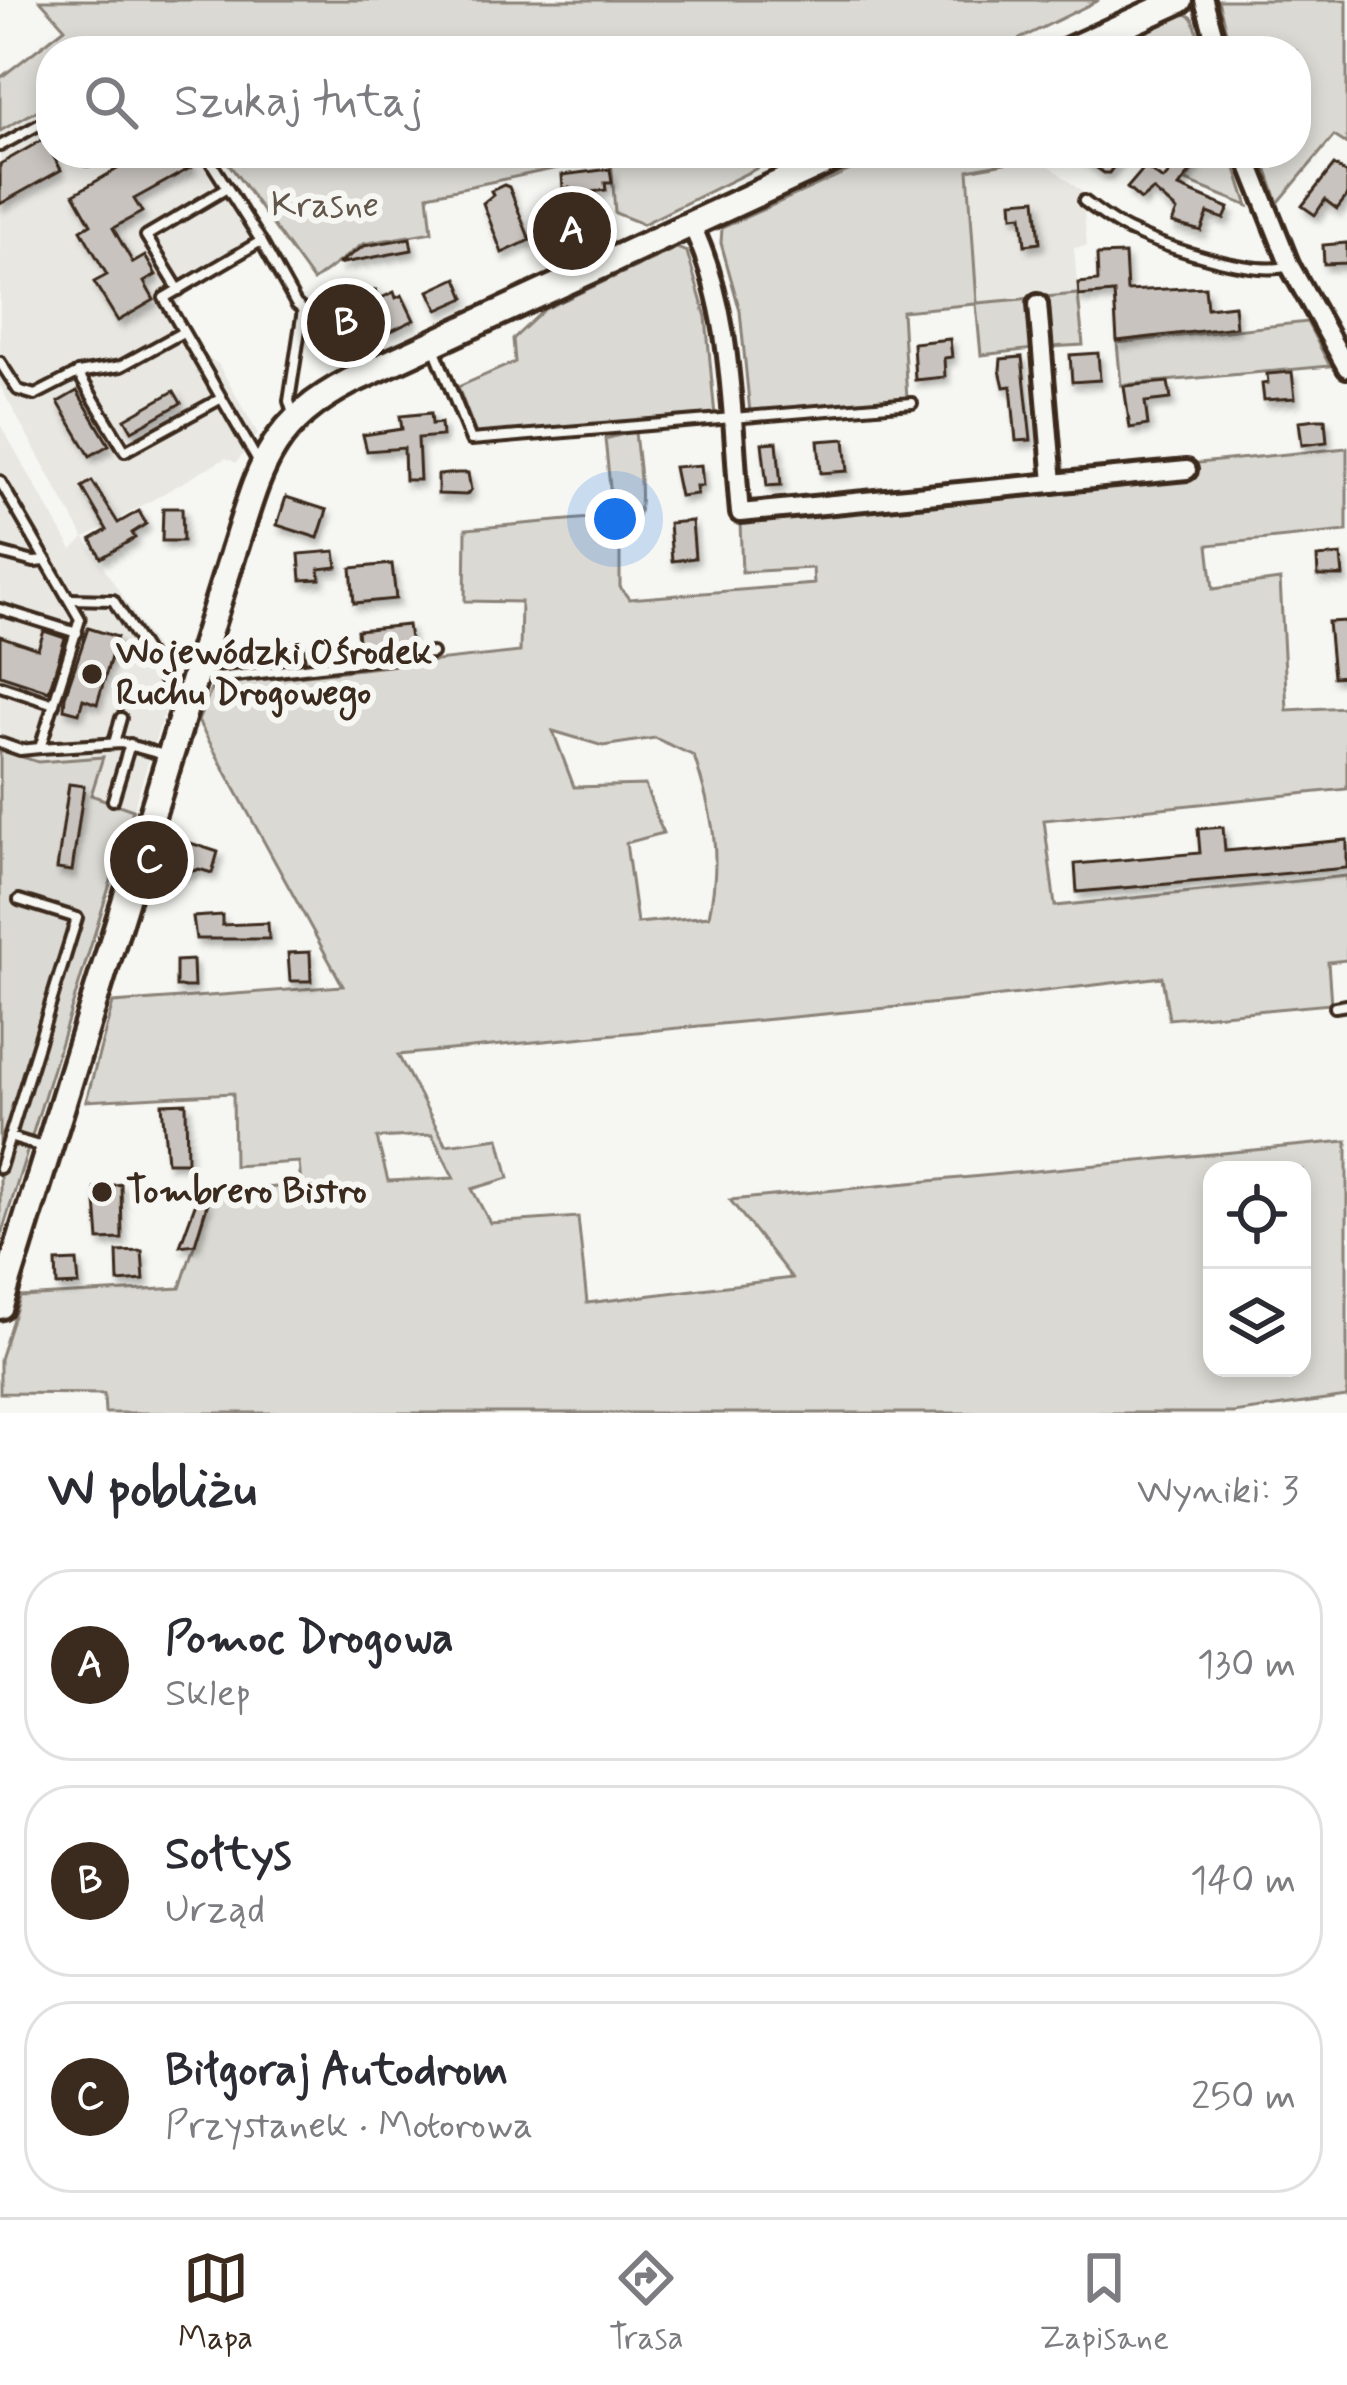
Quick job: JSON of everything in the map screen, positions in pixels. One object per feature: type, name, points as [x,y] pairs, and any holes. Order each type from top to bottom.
[{"type":"street","points":[[1101,36],[1180,0]]},
{"type":"street","points":[[1204,0],[1214,36]]},
{"type":"street","points":[[0,1306],[189,691],[261,467],[277,438],[332,391],[812,168]]},
{"type":"street","points":[[1251,168],[1290,266],[1347,368]]},
{"type":"street","points":[[691,224],[720,308],[740,513],[1187,470]]},
{"type":"street","points":[[1038,304],[1053,483]]},
{"type":"lane","points":[[0,146],[36,126]]},
{"type":"lane","points":[[214,168],[303,310],[289,401],[295,418]]},
{"type":"lane","points":[[179,290],[146,236],[227,188]]},
{"type":"lane","points":[[1084,201],[1131,232],[1168,244],[1260,267],[1290,266]]},
{"type":"lane","points":[[261,241],[164,298],[261,467]]},
{"type":"lane","points":[[0,362],[27,396],[78,373],[121,366],[183,332]]},
{"type":"lane","points":[[433,343],[472,440],[912,404]]},
{"type":"lane","points":[[78,373],[125,451],[220,399]]},
{"type":"lane","points":[[0,481],[80,619],[40,748]]},
{"type":"lane","points":[[0,553],[46,561]]},
{"type":"lane","points":[[69,599],[113,600],[167,685],[189,691],[217,678],[432,652]]},
{"type":"lane","points":[[0,610],[77,633]]},
{"type":"lane","points":[[0,686],[54,704]]},
{"type":"lane","points":[[114,743],[121,718]]},
{"type":"lane","points":[[0,743],[20,750],[130,744],[169,756]]},
{"type":"lane","points":[[113,800],[130,744]]},
{"type":"lane","points":[[0,1168],[77,918],[19,900]]},
{"type":"lane","points":[[1336,1007],[1347,1005]]},
{"type":"lane","points":[[9,1137],[49,1149]]},
{"type":"shaded area","points":[[36,111],[36,168],[222,168],[269,247],[194,285],[178,304],[203,354],[218,364],[258,434],[236,463],[226,458],[85,538],[175,678],[133,810],[91,796],[102,757],[38,762],[0,750],[0,424],[72,550],[84,538],[0,386],[0,131]]},
{"type":"shaded area","points":[[1053,168],[1082,192],[1087,246],[1074,248],[1078,294],[977,304],[967,169]]},
{"type":"green space","points":[[40,0],[1099,0],[1026,36],[55,36],[65,28]]},
{"type":"green space","points":[[1218,0],[1347,0],[1347,144],[1334,136],[1311,164],[1311,36],[1227,36]]},
{"type":"green space","points":[[1186,14],[1193,18],[1198,36],[1137,36]]},
{"type":"green space","points":[[36,50],[36,111],[0,131],[0,78]]},
{"type":"green space","name":"Krasne","points":[[232,168],[558,168],[428,195],[432,232],[363,244],[313,281]]},
{"type":"green space","name":"Krasne","points":[[612,168],[757,168],[643,224],[615,213]]},
{"type":"green space","points":[[855,168],[978,168],[968,170],[977,303],[1078,294],[1083,345],[1050,347],[1046,303],[1034,349],[981,355],[976,304],[902,311],[907,400],[750,413],[740,311],[721,243],[722,228]]},
{"type":"green space","points":[[1195,168],[1236,168],[1248,206],[1186,181]]},
{"type":"green space","points":[[1266,168],[1307,168],[1278,203]]},
{"type":"green space","points":[[677,248],[687,252],[706,317],[715,416],[476,434],[458,387],[515,362],[513,339],[545,309]]},
{"type":"green space","points":[[1307,322],[1330,366],[1121,385],[1117,343]]},
{"type":"green space","points":[[635,431],[640,509],[620,549],[620,587],[629,599],[814,584],[813,568],[742,572],[740,523],[1188,479],[1188,464],[1347,448],[1347,531],[1208,545],[1213,589],[1280,580],[1287,710],[1347,707],[1347,789],[1044,820],[1055,906],[1347,876],[1347,960],[1328,962],[1331,1004],[1169,1019],[1162,977],[398,1055],[446,1145],[499,1138],[509,1178],[472,1189],[490,1223],[578,1217],[587,1303],[792,1278],[730,1200],[1347,1141],[1347,1397],[1233,1413],[105,1413],[104,1394],[0,1393],[0,1359],[20,1297],[180,1288],[212,1192],[301,1185],[299,1162],[234,1166],[233,1093],[86,1101],[113,1003],[343,986],[198,721],[213,685],[520,652],[521,602],[465,601],[466,529],[613,516],[605,439]],"holes":[[[553,731],[603,746],[655,738],[694,756],[714,835],[709,916],[637,923],[626,843],[663,833],[645,785],[574,787]],[[432,1135],[454,1178],[388,1181],[377,1138]]]},
{"type":"green space","points":[[0,750],[38,762],[103,757],[91,795],[133,810],[0,1239]]},
{"type":"building","points":[[36,144],[36,168],[61,170],[0,204],[0,164]]},
{"type":"building","points":[[1334,165],[1347,174],[1347,196],[1337,209],[1325,200],[1315,215],[1302,206]]},
{"type":"building","points":[[119,168],[190,168],[134,199],[142,212],[113,228],[133,263],[145,256],[156,275],[144,282],[154,300],[118,321],[94,282],[107,275],[81,230],[91,224],[74,194]]},
{"type":"building","points":[[1144,168],[1163,180],[1174,168],[1193,168],[1179,187],[1229,208],[1224,219],[1208,213],[1201,231],[1172,223],[1177,211],[1153,190],[1141,200],[1127,188]]},
{"type":"building","points":[[610,169],[612,183],[605,183],[606,190],[571,195],[570,188],[563,188],[562,175]]},
{"type":"building","points":[[509,187],[530,240],[502,253],[483,203],[493,195],[491,191]]},
{"type":"building","points":[[1036,199],[1040,243],[1025,245],[1022,215],[1013,216],[1012,201]]},
{"type":"building","points":[[410,238],[412,250],[338,264],[364,246]]},
{"type":"building","points":[[1347,243],[1347,263],[1324,264],[1323,245]]},
{"type":"building","points":[[1125,254],[1127,291],[1205,287],[1207,308],[1234,305],[1236,327],[1117,341],[1114,293],[1079,296],[1078,283],[1098,281],[1097,255]]},
{"type":"building","points":[[457,278],[465,298],[438,310],[429,291]]},
{"type":"building","points":[[376,290],[379,299],[394,292],[396,298],[402,295],[414,320],[391,331],[384,317],[342,328],[335,301]]},
{"type":"building","points":[[950,339],[952,357],[944,358],[945,377],[915,380],[913,343]]},
{"type":"building","points":[[1098,353],[1100,380],[1072,382],[1070,355]]},
{"type":"building","points":[[1022,357],[1031,440],[1016,441],[1011,386],[1004,387],[1000,370],[1001,359]]},
{"type":"building","points":[[1292,372],[1295,398],[1264,400],[1262,384],[1268,383],[1267,374]]},
{"type":"building","points":[[1168,382],[1171,399],[1145,402],[1148,425],[1130,428],[1124,386]]},
{"type":"building","points":[[77,391],[109,445],[90,456],[58,402]]},
{"type":"building","points":[[174,391],[181,403],[132,431],[125,419]]},
{"type":"building","points":[[431,413],[432,424],[441,423],[442,436],[418,438],[420,480],[405,480],[404,448],[367,451],[363,435],[402,429],[400,416]]},
{"type":"building","points":[[1325,419],[1327,442],[1302,445],[1299,421]]},
{"type":"building","points":[[845,439],[848,471],[821,473],[818,441]]},
{"type":"building","points":[[777,442],[781,485],[767,486],[762,443]]},
{"type":"building","points":[[701,465],[703,486],[696,486],[697,494],[680,496],[674,467]]},
{"type":"building","points":[[468,473],[471,490],[466,495],[438,494],[438,475]]},
{"type":"building","points":[[92,481],[118,523],[139,511],[146,524],[132,533],[135,538],[101,558],[91,539],[107,530],[82,487]]},
{"type":"building","points":[[286,497],[327,510],[318,538],[277,525]]},
{"type":"building","points":[[163,508],[182,508],[183,541],[162,541]]},
{"type":"building","points":[[692,521],[695,558],[672,561],[669,523]]},
{"type":"building","points":[[335,551],[337,567],[319,569],[320,579],[301,580],[299,554]]},
{"type":"building","points":[[1341,555],[1343,576],[1318,576],[1317,557]]},
{"type":"building","points":[[392,564],[396,599],[354,603],[351,568]]},
{"type":"building","points":[[1346,621],[1347,676],[1333,677],[1328,622]]},
{"type":"building","points":[[408,625],[411,647],[359,653],[357,630]]},
{"type":"building","points":[[88,628],[117,637],[97,704],[83,699],[79,713],[64,709],[65,696]]},
{"type":"building","points":[[44,631],[65,638],[49,691],[0,675],[0,636],[38,649]]},
{"type":"building","points":[[302,640],[305,659],[272,663],[270,643]]},
{"type":"building","points":[[69,784],[84,786],[72,871],[57,869]]},
{"type":"building","points":[[1223,827],[1225,851],[1347,840],[1347,868],[1077,892],[1075,864],[1200,853],[1198,829]]},
{"type":"building","points":[[178,839],[218,852],[212,873],[169,867]]},
{"type":"building","points":[[222,915],[222,925],[268,923],[269,939],[196,939],[193,917]]},
{"type":"building","points":[[310,952],[311,981],[290,981],[288,953]]},
{"type":"building","points":[[193,960],[194,987],[176,987],[176,961]]},
{"type":"building","points":[[186,1103],[187,1162],[167,1162],[162,1104]]},
{"type":"building","points":[[121,1184],[122,1239],[99,1240],[95,1188]]},
{"type":"building","points":[[208,1201],[195,1244],[180,1246],[196,1202]]},
{"type":"building","points":[[142,1251],[144,1280],[118,1282],[117,1252]]},
{"type":"building","points":[[77,1261],[79,1285],[57,1286],[56,1262]]},
{"type":"place","name":"Pomoc Drogowa","points":[[572,231]]},
{"type":"place","name":"Sołtys","points":[[346,323]]},
{"type":"place","name":"Wojewódzki Ośrodek Ruchu Drogowego","points":[[92,674]]},
{"type":"place","name":"Biłgoraj Autodrom","points":[[149,860]]},
{"type":"place","name":"Tombrero Bistro","points":[[102,1192]]}]
